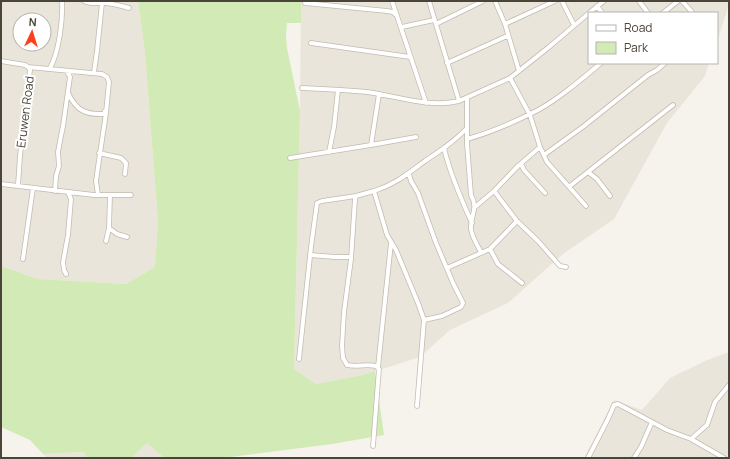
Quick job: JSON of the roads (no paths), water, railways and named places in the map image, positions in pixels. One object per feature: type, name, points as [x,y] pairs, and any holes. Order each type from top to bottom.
[{"type":"street","points":[[50,68],[57,55],[62,19],[62,1]]},
{"type":"street","points":[[84,1],[91,4],[102,3],[129,8]]},
{"type":"street","points":[[392,1],[426,102]]},
{"type":"street","points":[[428,1],[459,101]]},
{"type":"street","points":[[402,27],[435,22],[483,1]]},
{"type":"street","points":[[495,1],[505,24],[507,36],[519,71]]},
{"type":"street","points":[[505,24],[555,1]]},
{"type":"street","points":[[562,1],[574,25]]},
{"type":"street","points":[[590,12],[604,1]]},
{"type":"street","points":[[639,1],[647,12]]},
{"type":"street","points":[[664,12],[678,1]]},
{"type":"street","points":[[682,1],[692,12]]},
{"type":"street","points":[[94,72],[102,3]]},
{"type":"street","points":[[304,3],[387,11],[393,12],[396,15]]},
{"type":"street","points":[[597,6],[601,12]]},
{"type":"street","points":[[302,88],[378,94],[426,102],[453,103],[466,99],[510,78],[588,14]]},
{"type":"street","points":[[447,63],[507,36]]},
{"type":"street","points":[[310,43],[410,57]]},
{"type":"street","name":"Eruwen Road","points":[[1,61],[25,64],[30,70],[18,185]]},
{"type":"street","points":[[467,139],[486,134],[530,115],[553,101],[600,64]]},
{"type":"street","points":[[544,155],[664,64]]},
{"type":"street","points":[[28,67],[102,74],[107,77],[106,110],[96,181],[98,195]]},
{"type":"street","points":[[55,191],[56,176],[60,166],[58,152],[70,77],[66,71]]},
{"type":"street","points":[[510,78],[530,115],[540,147],[548,163],[570,186],[586,206]]},
{"type":"street","points":[[329,152],[336,115],[338,90]]},
{"type":"street","points":[[67,93],[74,105],[81,111],[104,114],[106,110]]},
{"type":"street","points":[[371,145],[378,94]]},
{"type":"street","points":[[466,99],[471,195],[475,202],[471,230],[476,244],[481,252]]},
{"type":"street","points":[[570,186],[673,105]]},
{"type":"street","points":[[299,359],[316,203],[374,192],[390,186],[410,174],[467,128]]},
{"type":"street","points":[[290,158],[416,137]]},
{"type":"street","points":[[475,207],[540,147]]},
{"type":"street","points":[[444,148],[461,200],[472,224]]},
{"type":"street","points":[[99,153],[122,158],[126,163],[124,174]]},
{"type":"street","points":[[521,164],[526,172],[545,193]]},
{"type":"street","points":[[588,172],[597,179],[610,196]]},
{"type":"street","points":[[410,174],[411,181],[418,193],[436,244],[463,305],[462,307],[442,316],[424,320]]},
{"type":"street","points":[[1,184],[98,195],[131,196]]},
{"type":"street","points":[[23,260],[33,188]]},
{"type":"street","points":[[494,191],[517,221],[531,236],[538,241],[560,266],[566,267]]},
{"type":"street","points":[[66,274],[63,262],[68,235],[71,200],[68,192]]},
{"type":"street","points":[[374,192],[386,233],[396,250],[424,320],[417,406]]},
{"type":"street","points":[[106,241],[109,228],[110,195]]},
{"type":"street","points":[[461,200],[471,195]]},
{"type":"street","points":[[356,196],[351,257],[344,312],[342,346],[343,358],[345,363],[350,366],[373,365],[378,368]]},
{"type":"street","points":[[447,268],[490,249],[517,221]]},
{"type":"street","points":[[109,228],[117,234],[127,237]]},
{"type":"street","points":[[373,446],[379,373],[378,368],[391,242]]},
{"type":"street","points":[[490,249],[498,264],[522,283]]},
{"type":"street","points":[[310,255],[351,257]]},
{"type":"street","points":[[691,439],[707,425],[715,402],[729,385]]},
{"type":"street","points":[[588,458],[615,404],[618,404],[674,434],[691,439],[722,457]]},
{"type":"street","points":[[634,458],[641,447],[652,422]]}]
